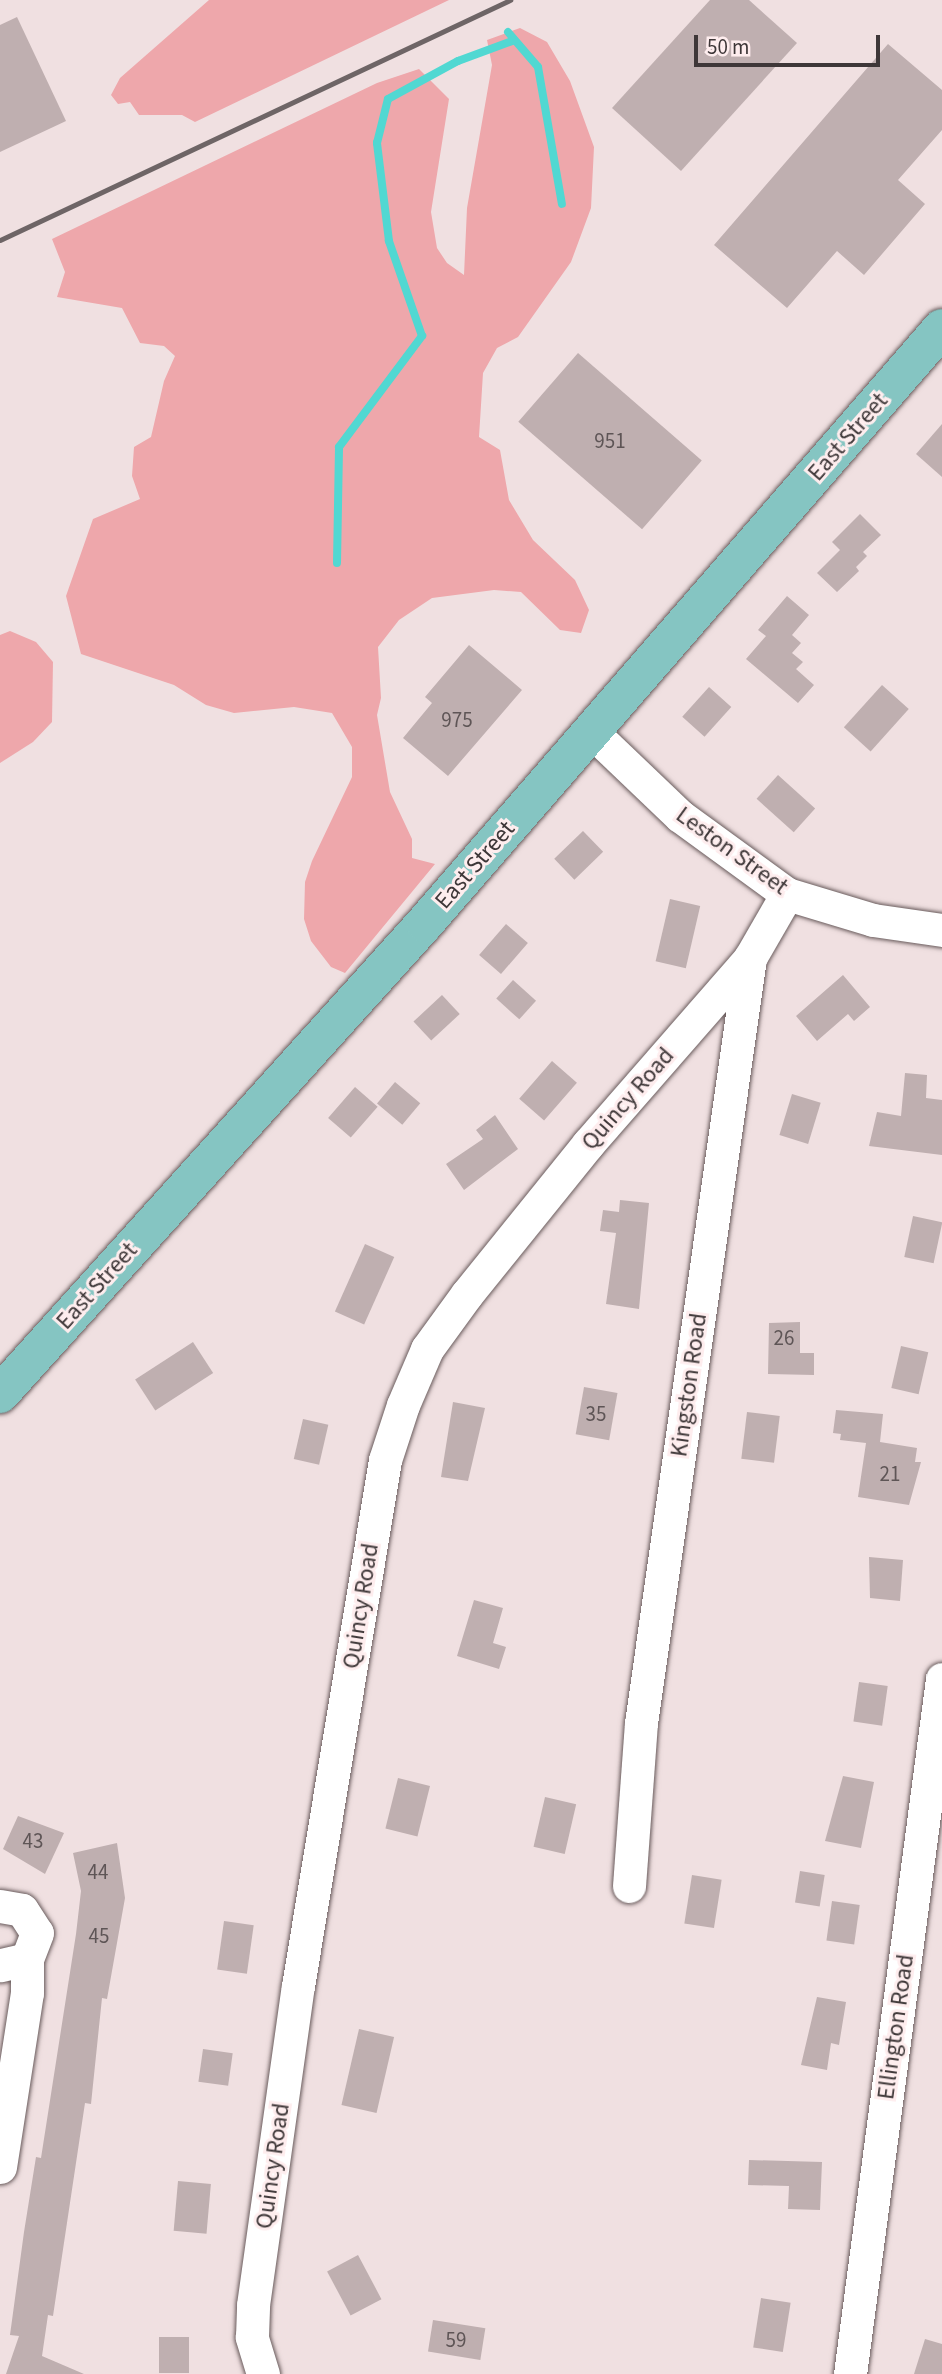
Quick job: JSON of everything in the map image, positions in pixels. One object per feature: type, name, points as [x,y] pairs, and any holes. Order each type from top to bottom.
[{"type":"main road","name":"East Street","points":[[0,1394],[425,923],[942,328]]},
{"type":"street","name":"Leston Street","points":[[590,730],[680,816],[787,894],[873,920],[942,930]]},
{"type":"street","name":"Kingston Road","points":[[629,1886],[641,1723],[750,958],[787,894]]},
{"type":"street","name":"Quincy Road","points":[[262,2373],[252,2337],[253,2305],[298,1986],[385,1460],[403,1405],[427,1349],[467,1294],[588,1144],[750,958]]},
{"type":"street","name":"Ellington Road","points":[[850,2374],[942,1679]]},
{"type":"street","points":[[0,1906],[22,1910],[35,1924],[36,1942],[13,1962],[27,1993],[0,2167]]},
{"type":"shaded area","points":[[209,0],[449,0],[195,122],[182,115],[139,115],[130,102],[118,104],[111,95],[120,78]]},
{"type":"shaded area","points":[[520,28],[547,42],[570,81],[594,147],[591,208],[571,262],[518,337],[497,348],[483,373],[479,437],[500,450],[509,500],[533,540],[575,580],[589,610],[581,633],[560,630],[521,592],[494,590],[432,598],[399,620],[378,647],[381,698],[377,715],[390,792],[412,839],[412,858],[435,864],[345,973],[331,967],[311,941],[304,919],[305,882],[312,861],[352,777],[352,747],[332,713],[294,707],[234,713],[206,705],[174,685],[81,654],[66,596],[93,519],[140,499],[132,476],[134,447],[151,437],[164,381],[175,356],[164,346],[140,343],[122,308],[57,297],[65,272],[52,239],[377,83],[419,69],[449,99],[431,212],[437,248],[447,263],[464,275],[467,208],[492,65],[487,40]]},
{"type":"shaded area","points":[[10,631],[36,642],[53,662],[52,722],[33,742],[0,763],[0,635]]},
{"type":"building","points":[[710,0],[749,0],[797,43],[681,171],[612,108]]},
{"type":"building","points":[[17,17],[66,121],[0,152],[0,25]]},
{"type":"building","points":[[888,44],[942,90],[942,130],[898,180],[925,204],[864,275],[837,251],[787,308],[714,245]]},
{"type":"building","points":[[578,353],[702,461],[642,529],[518,422]]},
{"type":"building","points":[[942,424],[942,477],[916,454]]},
{"type":"building","points":[[860,514],[881,535],[863,552],[867,556],[856,567],[859,571],[837,592],[817,573],[840,550],[832,542]]},
{"type":"building","points":[[787,596],[809,615],[792,635],[801,643],[792,653],[803,662],[796,669],[814,685],[798,703],[746,659],[766,636],[758,630]]},
{"type":"building","points":[[469,645],[522,690],[448,776],[403,738],[432,703],[425,697]]},
{"type":"building","points":[[882,685],[909,709],[871,751],[844,727]]},
{"type":"building","points":[[709,687],[731,707],[705,737],[682,717]]},
{"type":"building","points":[[778,775],[815,808],[794,832],[757,799]]},
{"type":"building","points":[[583,831],[603,852],[574,880],[554,859]]},
{"type":"building","points":[[670,899],[700,906],[686,968],[656,961]]},
{"type":"building","points":[[506,924],[528,943],[501,974],[479,955]]},
{"type":"building","points":[[843,975],[870,1007],[854,1021],[848,1014],[817,1041],[796,1016]]},
{"type":"building","points":[[513,980],[536,1001],[519,1019],[496,999]]},
{"type":"building","points":[[442,995],[460,1014],[431,1041],[413,1022]]},
{"type":"building","points":[[552,1061],[577,1083],[544,1120],[519,1099]]},
{"type":"building","points":[[905,1073],[927,1075],[926,1098],[942,1100],[942,1155],[869,1146],[877,1112],[901,1116]]},
{"type":"building","points":[[395,1082],[420,1103],[402,1125],[377,1103]]},
{"type":"building","points":[[355,1087],[378,1107],[351,1138],[328,1118]]},
{"type":"building","points":[[792,1094],[821,1103],[808,1144],[779,1135]]},
{"type":"building","points":[[495,1115],[518,1149],[464,1190],[446,1164],[483,1139],[476,1130]]},
{"type":"building","points":[[620,1200],[649,1203],[639,1309],[606,1304],[616,1233],[600,1231],[603,1210],[619,1212]]},
{"type":"building","points":[[913,1216],[942,1222],[934,1263],[904,1257]]},
{"type":"building","points":[[365,1244],[394,1257],[364,1325],[335,1312]]},
{"type":"building","points":[[800,1322],[800,1353],[814,1353],[814,1375],[768,1374],[769,1323]]},
{"type":"building","points":[[193,1342],[213,1373],[155,1411],[135,1380]]},
{"type":"building","points":[[901,1346],[928,1352],[919,1394],[891,1388]]},
{"type":"building","points":[[584,1387],[617,1393],[609,1440],[576,1434]]},
{"type":"building","points":[[453,1402],[485,1408],[468,1481],[441,1477]]},
{"type":"building","points":[[836,1410],[883,1414],[880,1442],[917,1448],[915,1462],[921,1462],[909,1505],[858,1497],[866,1443],[840,1440],[841,1434],[833,1433]]},
{"type":"building","points":[[747,1412],[780,1416],[774,1463],[741,1459]]},
{"type":"building","points":[[303,1419],[328,1425],[319,1465],[294,1459]]},
{"type":"building","points":[[869,1557],[903,1560],[900,1601],[870,1598]]},
{"type":"building","points":[[474,1600],[503,1608],[493,1643],[506,1647],[499,1669],[457,1656]]},
{"type":"building","points":[[859,1682],[888,1686],[882,1726],[853,1722]]},
{"type":"building","points":[[843,1776],[874,1782],[861,1848],[825,1841]]},
{"type":"building","points":[[398,1778],[430,1786],[417,1836],[385,1828]]},
{"type":"building","points":[[545,1797],[576,1804],[565,1854],[534,1847]]},
{"type":"building","points":[[18,1816],[64,1833],[45,1874],[3,1849]]},
{"type":"building","points":[[117,1843],[125,1898],[107,1999],[102,1998],[91,2104],[85,2103],[53,2316],[48,2315],[42,2356],[84,2374],[6,2374],[19,2336],[10,2335],[24,2232],[36,2157],[41,2158],[76,1934],[81,1891],[73,1853]]},
{"type":"building","points":[[800,1871],[825,1875],[820,1907],[795,1903]]},
{"type":"building","points":[[692,1875],[722,1880],[714,1928],[684,1923]]},
{"type":"building","points":[[832,1901],[860,1905],[854,1945],[826,1941]]},
{"type":"building","points":[[224,1921],[254,1925],[247,1974],[217,1970]]},
{"type":"building","points":[[817,1997],[846,2002],[839,2045],[831,2043],[827,2070],[801,2065]]},
{"type":"building","points":[[359,2029],[394,2037],[377,2113],[341,2105]]},
{"type":"building","points":[[203,2049],[233,2053],[228,2086],[198,2082]]},
{"type":"building","points":[[749,2160],[822,2162],[820,2210],[788,2209],[789,2186],[748,2185]]},
{"type":"building","points":[[178,2181],[211,2184],[207,2234],[174,2231]]},
{"type":"building","points":[[358,2255],[381,2299],[351,2316],[327,2271]]},
{"type":"building","points":[[761,2298],[791,2303],[783,2352],[753,2347]]},
{"type":"building","points":[[433,2320],[485,2328],[480,2360],[428,2352]]},
{"type":"building","points":[[159,2337],[189,2337],[189,2373],[159,2373]]},
{"type":"building","points":[[925,2339],[942,2344],[942,2374],[914,2374]]},
{"type":"waterway","points":[[508,32],[538,67],[562,204]]},
{"type":"waterway","points":[[337,563],[339,447],[422,336],[389,241],[377,143],[388,99],[458,61],[512,41]]},
{"type":"railway","points":[[0,240],[510,0]]}]
